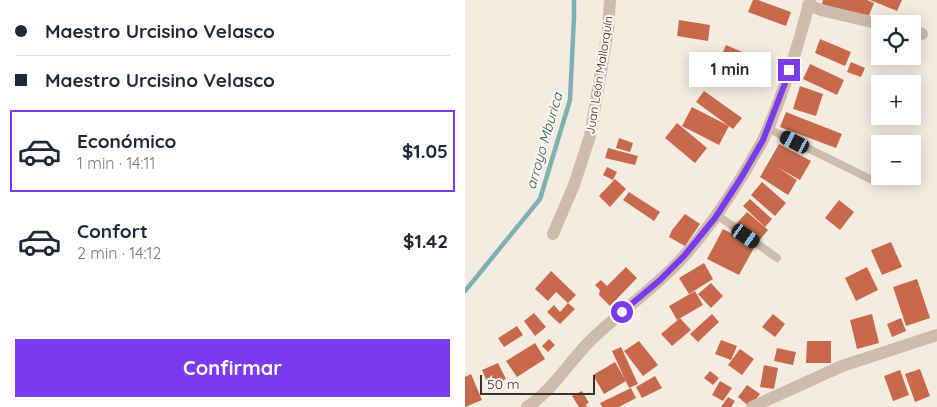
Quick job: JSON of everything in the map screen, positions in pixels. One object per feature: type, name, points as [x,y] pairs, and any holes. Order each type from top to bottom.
[{"type":"street","name":"Juan León Mallorquín","points":[[553,234],[574,185],[590,136],[608,30],[610,0]]},
{"type":"street","points":[[532,406],[589,342],[660,280],[684,256],[717,214],[763,140],[784,86],[809,2],[821,10],[871,22]]},
{"type":"street","points":[[752,407],[842,366],[937,335]]},
{"type":"lane","points":[[767,128],[870,179]]},
{"type":"lane","points":[[717,214],[777,258]]},
{"type":"building","points":[[753,0],[758,0],[791,12],[786,26],[748,12]]},
{"type":"building","points":[[823,0],[867,0],[874,3],[868,18],[822,4]]},
{"type":"building","points":[[870,0],[902,0],[897,11]]},
{"type":"building","points":[[679,20],[710,25],[708,41],[677,36]]},
{"type":"building","points":[[820,39],[851,52],[845,66],[815,53]]},
{"type":"building","points":[[726,45],[747,54],[740,70],[719,61]]},
{"type":"building","points":[[851,62],[865,68],[861,77],[847,72]]},
{"type":"building","points":[[810,64],[844,80],[837,95],[803,79]]},
{"type":"building","points":[[800,86],[823,94],[816,116],[793,109]]},
{"type":"building","points":[[704,91],[742,118],[733,129],[696,102]]},
{"type":"building","points":[[692,107],[729,126],[719,145],[682,126]]},
{"type":"building","points":[[786,112],[842,134],[836,148],[780,127]]},
{"type":"building","points":[[677,123],[707,148],[695,163],[665,138]]},
{"type":"building","points":[[619,138],[633,143],[630,152],[616,148]]},
{"type":"building","points":[[779,144],[811,161],[800,180],[777,167],[797,180],[788,195],[760,177]]},
{"type":"building","points":[[608,148],[638,156],[635,165],[605,158]]},
{"type":"building","points":[[607,167],[617,172],[613,180],[603,175]]},
{"type":"building","points":[[615,179],[626,189],[610,207],[599,196]]},
{"type":"building","points":[[762,182],[786,203],[775,216],[751,195]]},
{"type":"building","points":[[629,192],[660,212],[654,221],[623,200]]},
{"type":"building","points":[[750,199],[772,219],[765,227],[743,206]]},
{"type":"building","points":[[839,200],[854,212],[840,230],[825,218]]},
{"type":"building","points":[[747,212],[768,230],[758,242],[736,224]]},
{"type":"building","points":[[685,214],[700,224],[685,246],[669,237],[672,230]]},
{"type":"building","points":[[723,229],[755,246],[739,275],[707,259]]},
{"type":"building","points":[[891,242],[902,267],[882,275],[871,250]]},
{"type":"building","points":[[704,263],[713,279],[689,294],[679,278]]},
{"type":"building","points":[[626,267],[637,278],[610,306],[599,295],[600,290],[595,285],[601,280],[607,286]]},
{"type":"building","points":[[867,267],[878,290],[856,301],[845,278]]},
{"type":"building","points":[[551,271],[576,295],[568,303],[556,292],[548,301],[535,289]]},
{"type":"building","points":[[917,279],[930,318],[906,326],[893,287]]},
{"type":"building","points":[[711,283],[723,296],[711,308],[698,294]]},
{"type":"building","points":[[695,291],[703,305],[677,320],[669,306]]},
{"type":"building","points":[[568,303],[575,309],[560,324],[547,312],[554,305],[560,312]]},
{"type":"building","points":[[534,313],[546,327],[535,336],[524,321]]},
{"type":"building","points":[[712,314],[719,322],[698,342],[690,334]]},
{"type":"building","points":[[773,314],[785,324],[775,337],[762,327]]},
{"type":"building","points":[[872,314],[879,343],[857,349],[850,320]]},
{"type":"building","points":[[680,318],[691,330],[672,346],[661,334]]},
{"type":"building","points":[[901,318],[906,331],[892,337],[887,324]]},
{"type":"building","points":[[517,326],[523,335],[504,347],[498,338]]},
{"type":"building","points":[[549,339],[555,345],[548,352],[542,346]]},
{"type":"building","points":[[721,340],[737,346],[731,360],[715,354]]},
{"type":"building","points":[[639,341],[658,365],[643,376],[624,351]]},
{"type":"building","points":[[807,341],[831,341],[831,363],[806,363]]},
{"type":"building","points":[[535,343],[545,359],[517,377],[506,361]]},
{"type":"building","points":[[621,347],[638,384],[629,388],[612,351]]},
{"type":"building","points":[[777,348],[796,352],[793,365],[774,361]]},
{"type":"building","points":[[740,349],[754,359],[742,375],[728,365]]},
{"type":"building","points":[[615,362],[626,381],[604,394],[593,375]]},
{"type":"building","points":[[498,363],[506,379],[489,386],[482,370]]},
{"type":"building","points":[[764,365],[778,368],[774,389],[760,387]]},
{"type":"building","points":[[920,369],[930,396],[915,402],[905,374]]},
{"type":"building","points":[[900,370],[909,395],[893,401],[884,376]]},
{"type":"building","points":[[710,371],[719,378],[713,385],[704,378]]},
{"type":"building","points":[[471,374],[482,400],[465,407],[465,377]]},
{"type":"building","points":[[655,376],[662,388],[642,398],[636,387]]},
{"type":"building","points":[[720,381],[732,388],[723,401],[712,395]]},
{"type":"building","points":[[747,385],[760,394],[750,407],[738,397]]},
{"type":"building","points":[[631,388],[636,398],[619,407],[602,407],[600,403]]},
{"type":"building","points":[[582,391],[589,403],[586,404],[587,407],[579,407],[572,396]]},
{"type":"building","points":[[728,397],[735,401],[731,407],[721,407]]},
{"type":"waterway","name":"arroyo Mburica","points":[[465,291],[540,199],[570,100],[574,0]]},
{"type":"route","points":[[622,312],[660,280],[684,256],[715,218],[763,140],[789,70]]}]
